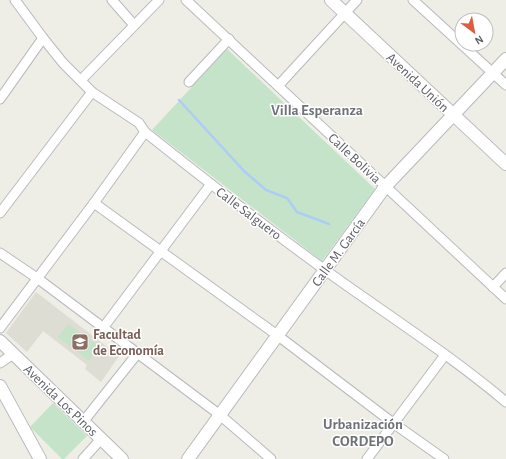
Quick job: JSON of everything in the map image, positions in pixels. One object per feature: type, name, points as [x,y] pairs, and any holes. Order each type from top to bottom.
[{"type":"street","name":"Calle Salguero","points":[[15,0],[43,38],[64,63],[92,92],[139,123],[145,132],[211,184],[325,270],[445,355],[506,402]]},
{"type":"street","points":[[112,0],[134,25]]},
{"type":"street","points":[[81,80],[159,0]]},
{"type":"street","name":"Calle Bolivia","points":[[186,0],[506,299]]},
{"type":"street","name":"Avenida Unión","points":[[330,0],[506,164]]},
{"type":"street","points":[[278,86],[357,0]]},
{"type":"street","points":[[413,0],[506,85]]},
{"type":"street","points":[[0,100],[43,38]]},
{"type":"street","points":[[189,82],[229,39]]},
{"type":"street","name":"Calle M. García","points":[[188,459],[385,187],[506,59]]},
{"type":"street","points":[[0,213],[92,92]]},
{"type":"street","points":[[0,328],[94,203],[145,132]]},
{"type":"street","points":[[103,328],[211,184]]},
{"type":"street","points":[[94,203],[162,251],[393,424],[444,459]]},
{"type":"street","points":[[0,253],[37,278],[220,415],[271,459]]},
{"type":"street","points":[[493,287],[506,273]]},
{"type":"street","name":"Avenida Los Pinos","points":[[0,341],[122,459]]},
{"type":"street","points":[[0,363],[13,354]]},
{"type":"street","points":[[83,422],[137,354]]},
{"type":"street","points":[[367,459],[445,355]]},
{"type":"street","points":[[0,386],[40,459]]},
{"type":"street","points":[[83,459],[101,439]]},
{"type":"shaded area","name":"Facultad de Economía","points":[[36,292],[119,356],[101,382],[85,369],[87,365],[43,331],[27,352],[6,333]]},
{"type":"green space","points":[[227,49],[375,189],[322,261],[152,130]]},
{"type":"green space","points":[[68,324],[100,347],[89,361],[58,337]]},
{"type":"green space","points":[[53,403],[87,436],[64,459],[62,459],[30,427]]},
{"type":"waterway","points":[[179,100],[244,171],[266,190],[287,198],[297,212],[329,224]]},
{"type":"place","name":"Facultad de Economía","points":[[80,342]]},
{"type":"district","name":"Villa Esperanza","points":[[317,110]]},
{"type":"district","name":"Urbanización CORDEPO","points":[[363,432]]}]
